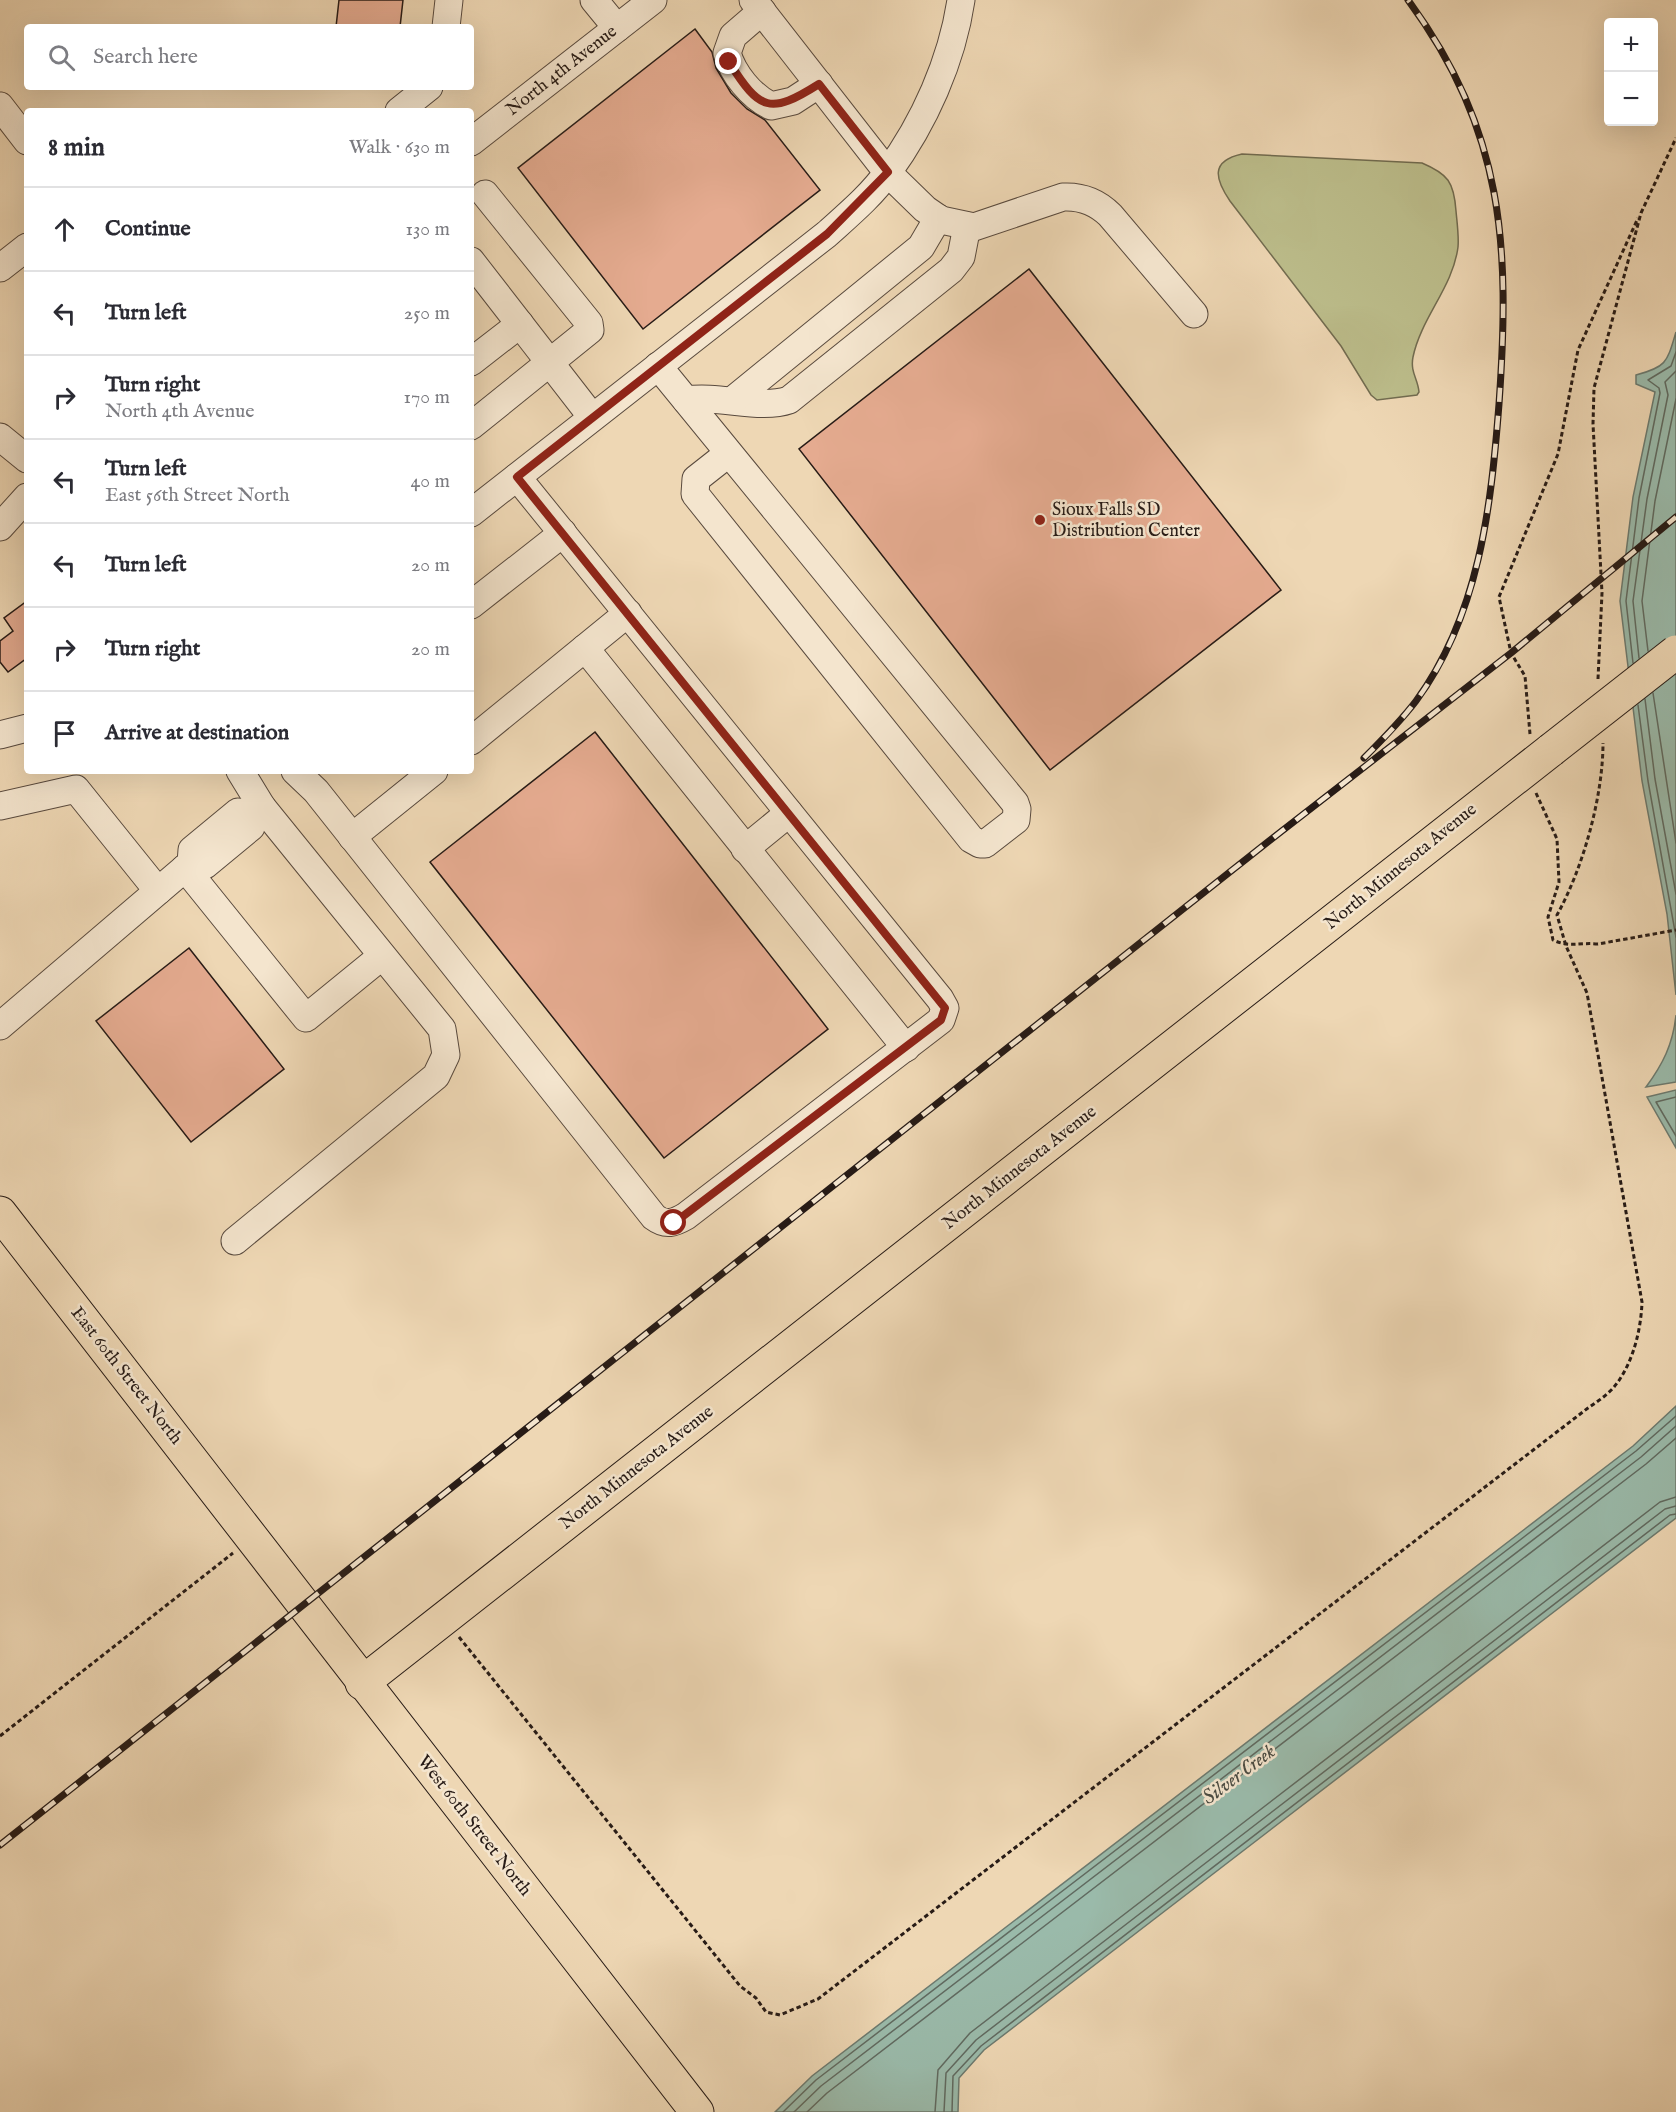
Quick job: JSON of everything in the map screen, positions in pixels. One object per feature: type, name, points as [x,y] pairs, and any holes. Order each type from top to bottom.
[{"type":"main road","name":"North Minnesota Avenue","points":[[362,1683],[1162,1057],[1522,769],[1551,750],[1676,652]]},
{"type":"main road","name":"East 60th Street North","points":[[0,1213],[251,1539]]},
{"type":"main road","name":"West 60th Street North","points":[[251,1539],[697,2112]]},
{"type":"street","points":[[446,24],[449,0]]},
{"type":"street","points":[[594,0],[617,28]]},
{"type":"street","name":"North 4th Avenue","points":[[474,140],[654,0]]},
{"type":"street","points":[[474,511],[827,234],[888,172],[927,106],[940,77],[961,0]]},
{"type":"street","points":[[819,84],[793,100],[771,106],[760,101],[738,76],[727,53],[730,43],[758,3],[888,172],[925,209],[938,218],[974,227],[1063,197],[1075,196],[1093,202],[1110,215],[1194,314]]},
{"type":"street","points":[[403,108],[425,90]]},
{"type":"street","points":[[0,106],[24,137]]},
{"type":"street","points":[[474,424],[590,330],[589,323],[476,192]]},
{"type":"street","points":[[733,400],[921,248],[938,218]]},
{"type":"street","points":[[686,400],[707,397],[774,404],[792,398],[954,268],[961,257],[967,226]]},
{"type":"street","points":[[0,268],[24,249]]},
{"type":"street","points":[[474,265],[592,417]]},
{"type":"street","points":[[474,360],[520,324]]},
{"type":"street","points":[[658,366],[1015,803],[1016,820],[985,844],[971,839],[695,494],[696,479],[729,453]]},
{"type":"street","points":[[0,436],[24,456]]},
{"type":"street","points":[[298,774],[316,791],[654,1217],[662,1223],[674,1223],[686,1216],[941,1020],[945,1008],[517,477]]},
{"type":"street","points":[[0,527],[24,500]]},
{"type":"street","points":[[474,603],[563,533]]},
{"type":"street","points":[[474,739],[628,613]]},
{"type":"street","points":[[585,648],[906,1048]]},
{"type":"street","points":[[0,735],[24,729]]},
{"type":"street","points":[[235,1241],[436,1076],[446,1055],[442,1029],[257,811],[243,774]]},
{"type":"street","points":[[352,837],[430,774]]},
{"type":"street","points":[[0,806],[76,789],[158,891]]},
{"type":"street","points":[[0,1026],[188,866],[192,850],[238,812],[257,811]]},
{"type":"street","points":[[745,849],[789,813]]},
{"type":"street","points":[[188,866],[306,1018],[382,956]]},
{"type":"path","points":[[1676,138],[1578,350],[1558,454],[1499,597],[1511,653],[1526,676],[1530,730],[1522,769],[1557,839],[1559,882],[1548,917],[1552,940],[1566,946],[1587,942],[1598,944],[1676,930]]},
{"type":"path","points":[[1598,682],[1602,593],[1593,424],[1594,388],[1645,203]]},
{"type":"path","points":[[444,1619],[740,1986],[756,1998],[766,2012],[780,2015],[818,1999],[1614,1387],[1638,1336],[1642,1302],[1587,993],[1566,946],[1557,915],[1574,885],[1600,781],[1603,738]]},
{"type":"path","points":[[0,1736],[251,1539]]},
{"type":"green space","points":[[1242,154],[1422,163],[1438,171],[1448,180],[1454,193],[1458,247],[1450,276],[1423,329],[1413,357],[1419,392],[1417,395],[1377,400],[1371,395],[1341,346],[1230,201],[1221,185],[1218,172],[1225,161]]},
{"type":"water","points":[[1676,332],[1676,995],[1667,914],[1642,781],[1620,601],[1633,497],[1655,392],[1636,384],[1636,375],[1654,369],[1664,362],[1668,357]]},
{"type":"water","points":[[1676,1015],[1676,1082],[1646,1087],[1666,1053]]},
{"type":"water","points":[[1676,1090],[1676,1148],[1647,1097]]},
{"type":"water","name":"Silver Creek","points":[[1676,1406],[1676,1518],[984,2050],[959,2078],[958,2112],[775,2112],[812,2076],[1633,1446]]},
{"type":"building","points":[[339,0],[403,0],[400,24],[336,24]]},
{"type":"building","points":[[695,29],[712,52],[716,68],[731,93],[747,109],[765,120],[820,190],[643,329],[518,168]]},
{"type":"building","name":"Sioux Falls SD Distribution Center","points":[[1029,269],[1281,590],[1050,770],[799,449]]},
{"type":"building","points":[[24,603],[24,660],[8,672],[0,662],[0,641],[13,631],[4,618]]},
{"type":"building","points":[[595,732],[828,1029],[664,1158],[430,862]]},
{"type":"building","points":[[189,948],[284,1069],[191,1142],[96,1021]]},
{"type":"railway","points":[[1364,758],[1416,701],[1437,668],[1468,597],[1486,521],[1499,404],[1503,293],[1501,242],[1494,193],[1482,144],[1465,97],[1440,49],[1408,0]]},
{"type":"railway","points":[[0,1845],[1269,841],[1511,653],[1676,517]]},
{"type":"place","name":"Sioux Falls SD Distribution Center","points":[[1040,520]]},
{"type":"route","points":[[674,1223],[941,1020],[945,1008],[517,477],[827,234],[852,212],[888,172],[819,84],[793,100],[782,105],[771,106],[760,101],[729,62]]}]
